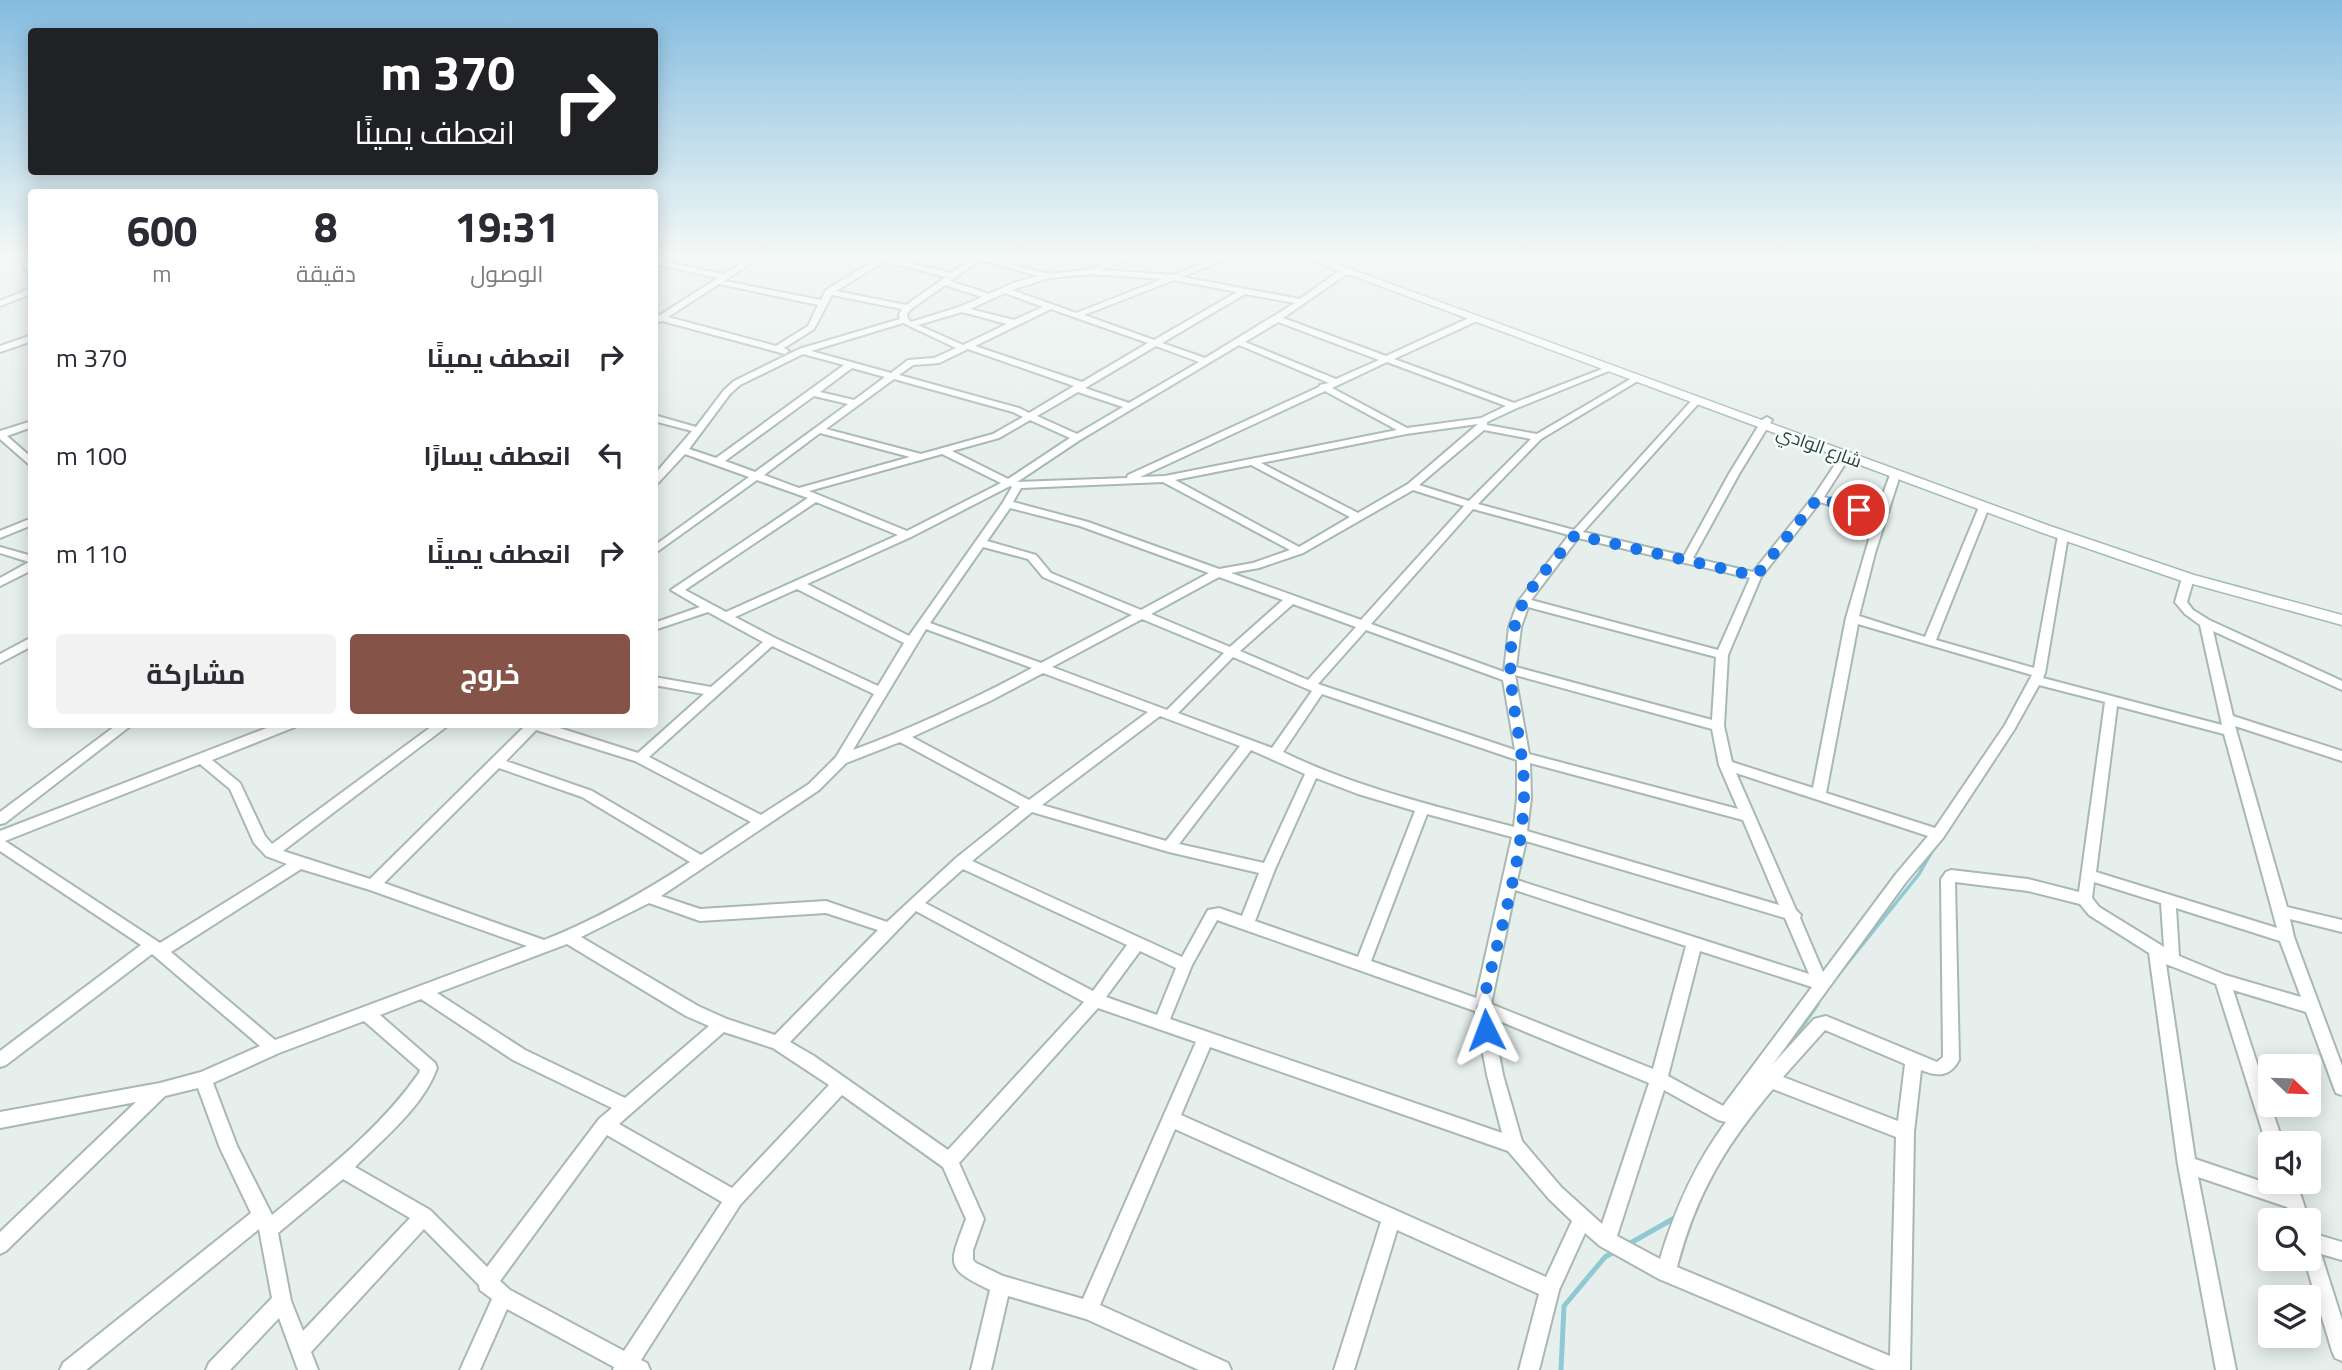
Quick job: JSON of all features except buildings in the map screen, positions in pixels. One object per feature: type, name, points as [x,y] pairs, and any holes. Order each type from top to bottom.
[{"type":"main road","name":"شارع الوادي","points":[[1474,319],[1696,401],[1764,423],[1895,475],[2063,536],[2188,578],[2342,621]]},
{"type":"main road","name":"شارع الوادي","points":[[1482,319],[1764,423],[2123,548],[2342,611]]},
{"type":"street","points":[[658,319],[892,376],[1030,415],[1077,438]]},
{"type":"street","points":[[778,348],[811,327],[815,319]]},
{"type":"street","points":[[905,319],[907,323],[966,347],[1129,406]]},
{"type":"street","points":[[658,477],[737,383],[799,353],[923,319]]},
{"type":"street","points":[[999,319],[1014,323]]},
{"type":"street","points":[[658,548],[911,362],[936,361],[1022,319]]},
{"type":"street","points":[[1084,319],[1206,361]]},
{"type":"street","points":[[799,491],[996,436],[1198,319]]},
{"type":"street","points":[[725,618],[1014,484],[1077,438],[1277,319],[1384,361],[1514,406]]},
{"type":"street","points":[[1128,479],[1474,319]]},
{"type":"street","points":[[0,349],[28,339]]},
{"type":"street","points":[[1239,342],[1335,382]]},
{"type":"street","points":[[716,463],[849,366]]},
{"type":"street","points":[[841,761],[986,698],[1220,572],[1255,566],[1299,551],[1412,486],[1482,424],[1514,406],[1610,369]]},
{"type":"street","points":[[1275,754],[1314,687],[1470,506],[1538,438],[1637,379]]},
{"type":"street","points":[[1323,387],[1406,431]]},
{"type":"street","points":[[814,393],[856,403]]},
{"type":"street","points":[[1696,401],[1575,535],[1524,602],[1516,627],[1509,673],[1523,757],[1524,798],[1520,834],[1482,1007],[1495,1075],[1514,1145],[1581,1220],[1606,1240],[1666,1272],[1899,1370],[1905,1132],[1914,1060]]},
{"type":"street","points":[[658,419],[698,430]]},
{"type":"street","points":[[1687,560],[1764,423]]},
{"type":"street","points":[[943,451],[1014,484],[1165,479],[1406,431],[1482,424],[1538,438]]},
{"type":"street","points":[[28,425],[0,434],[28,460]]},
{"type":"street","points":[[819,430],[920,457]]},
{"type":"street","points":[[683,450],[753,477],[799,491],[907,535]]},
{"type":"street","points":[[1821,984],[1794,915],[1726,765],[1718,726],[1722,656],[1756,576],[1818,498],[1845,456]]},
{"type":"street","points":[[1254,463],[1356,516]]},
{"type":"street","points":[[1819,794],[1852,618],[1879,517],[1895,475]]},
{"type":"street","points":[[1165,479],[1299,551]]},
{"type":"street","points":[[0,1120],[160,1090],[203,1079],[273,1048],[568,937],[648,897],[814,786],[841,761],[911,642],[1007,504],[1014,484]]},
{"type":"street","points":[[1412,486],[1470,506],[1575,535],[1756,576]]},
{"type":"street","points":[[814,498],[678,588],[680,592],[771,642],[882,693]]},
{"type":"street","points":[[1818,498],[1879,517]]},
{"type":"street","points":[[1007,504],[1084,524],[1364,626],[1509,673],[1718,726]]},
{"type":"street","points":[[1929,642],[1984,507]]},
{"type":"street","points":[[0,535],[28,523]]},
{"type":"street","points":[[1161,1023],[1185,965],[1213,915],[1247,923],[1482,1007],[1659,1079],[1724,1115],[1901,878],[1938,834],[2010,727],[2038,677],[2063,536]]},
{"type":"street","points":[[982,543],[1025,554],[1037,561],[1047,575],[1314,687],[1523,757],[1749,817]]},
{"type":"street","points":[[0,550],[28,560]]},
{"type":"street","points":[[0,583],[28,565]]},
{"type":"street","points":[[2188,578],[2181,603],[2189,612],[2206,623],[2342,686]]},
{"type":"street","points":[[797,584],[911,642]]},
{"type":"street","points":[[778,1043],[888,928],[961,862],[1029,806],[1164,713],[1292,598]]},
{"type":"street","points":[[1524,602],[1722,656]]},
{"type":"street","points":[[658,625],[683,614],[708,608]]},
{"type":"street","points":[[1852,618],[2112,700],[2229,725],[2342,756]]},
{"type":"street","points":[[2206,623],[2229,725],[2286,937],[2342,1088]]},
{"type":"street","points":[[923,624],[1275,754],[1312,773],[1423,808],[1794,915]]},
{"type":"street","points":[[0,659],[28,642]]},
{"type":"street","points":[[640,758],[771,642]]},
{"type":"street","points":[[658,682],[714,692]]},
{"type":"street","points":[[2085,899],[2112,700]]},
{"type":"street","points":[[0,819],[122,728]]},
{"type":"street","points":[[0,837],[280,728]]},
{"type":"street","points":[[271,852],[439,728]]},
{"type":"street","points":[[373,885],[532,728]]},
{"type":"street","points":[[545,728],[640,758],[761,821]]},
{"type":"street","points":[[901,737],[1029,806],[1169,847],[1268,869]]},
{"type":"street","points":[[1169,847],[1248,744]]},
{"type":"street","points":[[201,758],[235,786],[259,838],[271,852],[541,945]]},
{"type":"street","points":[[498,763],[587,794],[700,861]]},
{"type":"street","points":[[1726,765],[1938,834]]},
{"type":"street","points":[[1247,923],[1268,869],[1312,773]]},
{"type":"street","points":[[1362,965],[1423,808]]},
{"type":"street","points":[[0,844],[156,949],[273,1048]]},
{"type":"street","points":[[961,862],[1185,965]]},
{"type":"street","points":[[0,1060],[156,949],[299,863]]},
{"type":"street","points":[[2089,875],[2286,937]]},
{"type":"street","points":[[1666,1272],[1677,1232],[1697,1184],[1723,1142],[1770,1080],[1820,1024],[1936,1069],[1944,1068],[1951,1060],[1948,879],[1955,877],[2020,884],[2085,899],[2094,911],[2172,960],[2222,980],[2311,1007]]},
{"type":"street","points":[[1510,883],[1694,945],[1821,984]]},
{"type":"street","points":[[648,897],[700,915],[826,907],[888,928]]},
{"type":"street","points":[[2168,900],[2172,960]]},
{"type":"street","points":[[915,904],[1095,1000],[1514,1145]]},
{"type":"street","points":[[2281,911],[2342,926]]},
{"type":"street","points":[[568,937],[692,1011],[778,1043],[949,1161],[975,1219],[964,1250],[963,1263],[969,1270],[1001,1284],[1088,1310],[1221,1370]]},
{"type":"street","points":[[949,1161],[1095,1000],[1136,944]]},
{"type":"street","points":[[1606,1240],[1659,1079],[1694,945]]},
{"type":"street","points":[[2156,950],[2187,1165],[2226,1370]]},
{"type":"street","points":[[2222,980],[2270,1131]]},
{"type":"street","points":[[425,993],[519,1055],[625,1106]]},
{"type":"street","points":[[70,1370],[265,1221],[342,1169],[416,1092],[429,1074],[429,1068],[368,1014]]},
{"type":"street","points":[[487,1283],[605,1125],[722,1024]]},
{"type":"street","points":[[1088,1310],[1205,1039]]},
{"type":"street","points":[[203,1079],[229,1148],[265,1221],[282,1301],[308,1370]]},
{"type":"street","points":[[1770,1080],[1905,1132]]},
{"type":"street","points":[[342,1169],[424,1216],[503,1297],[630,1367],[734,1199],[841,1084]]},
{"type":"street","points":[[0,1245],[160,1090]]},
{"type":"street","points":[[1171,1119],[1550,1290]]},
{"type":"street","points":[[605,1125],[734,1199]]},
{"type":"street","points":[[2187,1165],[2293,1201]]},
{"type":"street","points":[[2291,1194],[2296,1208]]},
{"type":"street","points":[[301,1349],[424,1216]]},
{"type":"street","points":[[1344,1370],[1392,1217]]},
{"type":"street","points":[[1529,1370],[1550,1290],[1581,1220]]},
{"type":"street","points":[[2321,1245],[2342,1251]]},
{"type":"street","points":[[2317,1271],[2342,1351]]},
{"type":"street","points":[[981,1370],[1001,1284]]},
{"type":"street","points":[[470,1370],[503,1297]]},
{"type":"street","points":[[216,1370],[282,1301]]},
{"type":"waterway","points":[[1838,975],[1919,874],[1934,848]]},
{"type":"waterway","points":[[1782,1055],[1817,1004]]},
{"type":"waterway","points":[[1627,1245],[1678,1216]]},
{"type":"waterway","points":[[1561,1370],[1564,1306],[1605,1257],[1614,1252]]},
{"type":"route","points":[[1486,1030],[1482,1007],[1520,834],[1524,798],[1523,757],[1509,678],[1516,627],[1524,602],[1575,535],[1756,576],[1818,498],[1859,510]]}]
